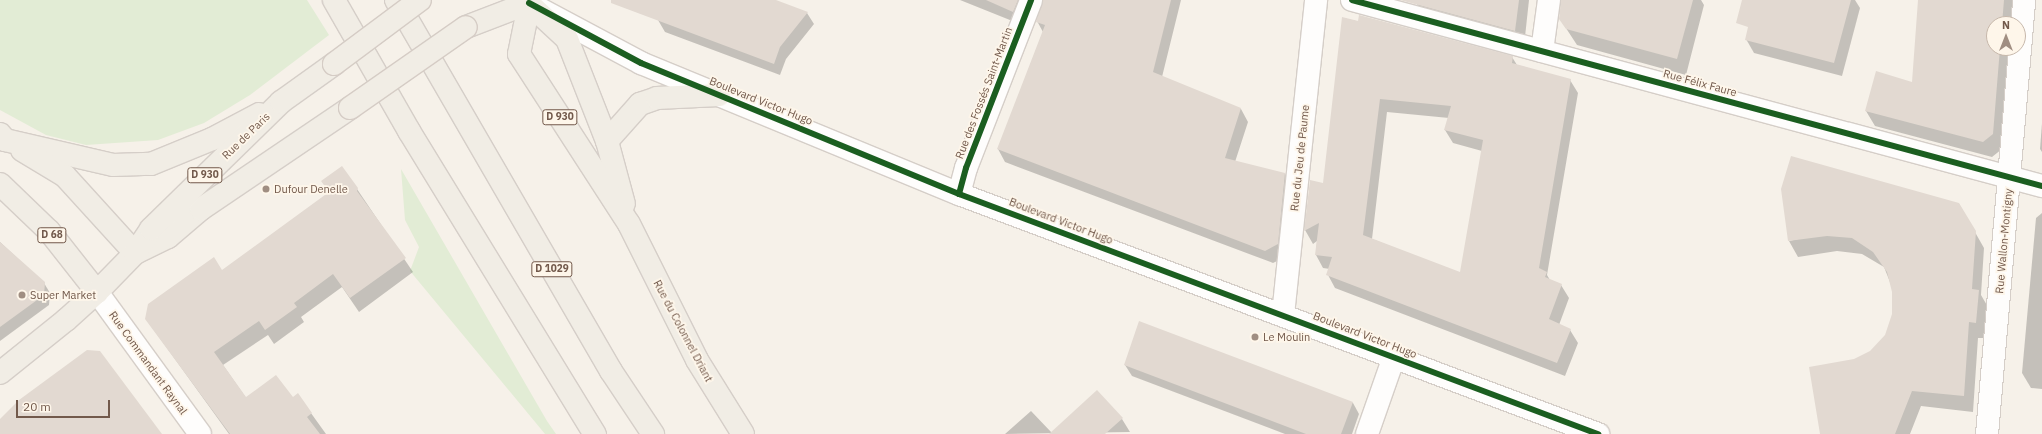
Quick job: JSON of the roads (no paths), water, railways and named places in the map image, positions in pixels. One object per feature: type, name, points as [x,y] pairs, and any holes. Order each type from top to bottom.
[{"type":"main road","points":[[334,0],[409,131],[595,434]]},
{"type":"main road","name":"D 1029","points":[[396,0],[607,364],[653,434]]},
{"type":"main road","name":"Rue de Paris","points":[[0,374],[66,320],[97,292],[135,253],[151,228],[281,102],[420,0]]},
{"type":"main road","points":[[531,1],[567,39],[607,141],[629,224]]},
{"type":"main road","name":"Rue de Paris","points":[[135,253],[168,237],[201,209],[466,27],[531,1]]},
{"type":"main road","name":"D 930","points":[[531,1],[519,54],[629,224]]},
{"type":"main road","points":[[607,141],[640,104],[657,98],[719,95]]},
{"type":"main road","points":[[2,137],[113,165],[151,164],[212,139],[281,102]]},
{"type":"main road","points":[[2,137],[64,176],[135,253]]},
{"type":"main road","name":"D 68","points":[[0,184],[49,231],[97,292]]},
{"type":"main road","name":"Rue du Colonnel Driant","points":[[629,224],[697,360],[743,434]]},
{"type":"street","name":"Rue des Fossés Saint-Martin","points":[[959,194],[966,168],[1031,0]]},
{"type":"street","name":"Rue du Jeu de Paume","points":[[1283,315],[1316,0]]},
{"type":"street","name":"Rue Félix Faure","points":[[1352,0],[2042,186]]},
{"type":"street","points":[[1542,51],[1549,0]]},
{"type":"street","name":"Rue Wallon-Montigny","points":[[1988,434],[2024,0]]},
{"type":"street","name":"Boulevard Victor Hugo","points":[[531,1],[641,63],[959,194],[1598,434]]},
{"type":"street","name":"Rue Commandant Raynal","points":[[97,292],[200,434]]},
{"type":"street","points":[[1367,434],[1394,357]]},
{"type":"place","name":"Dufour Denelle","points":[[266,189]]},
{"type":"place","name":"Super Market","points":[[22,295]]},
{"type":"place","name":"Le Moulin","points":[[1255,337]]}]
